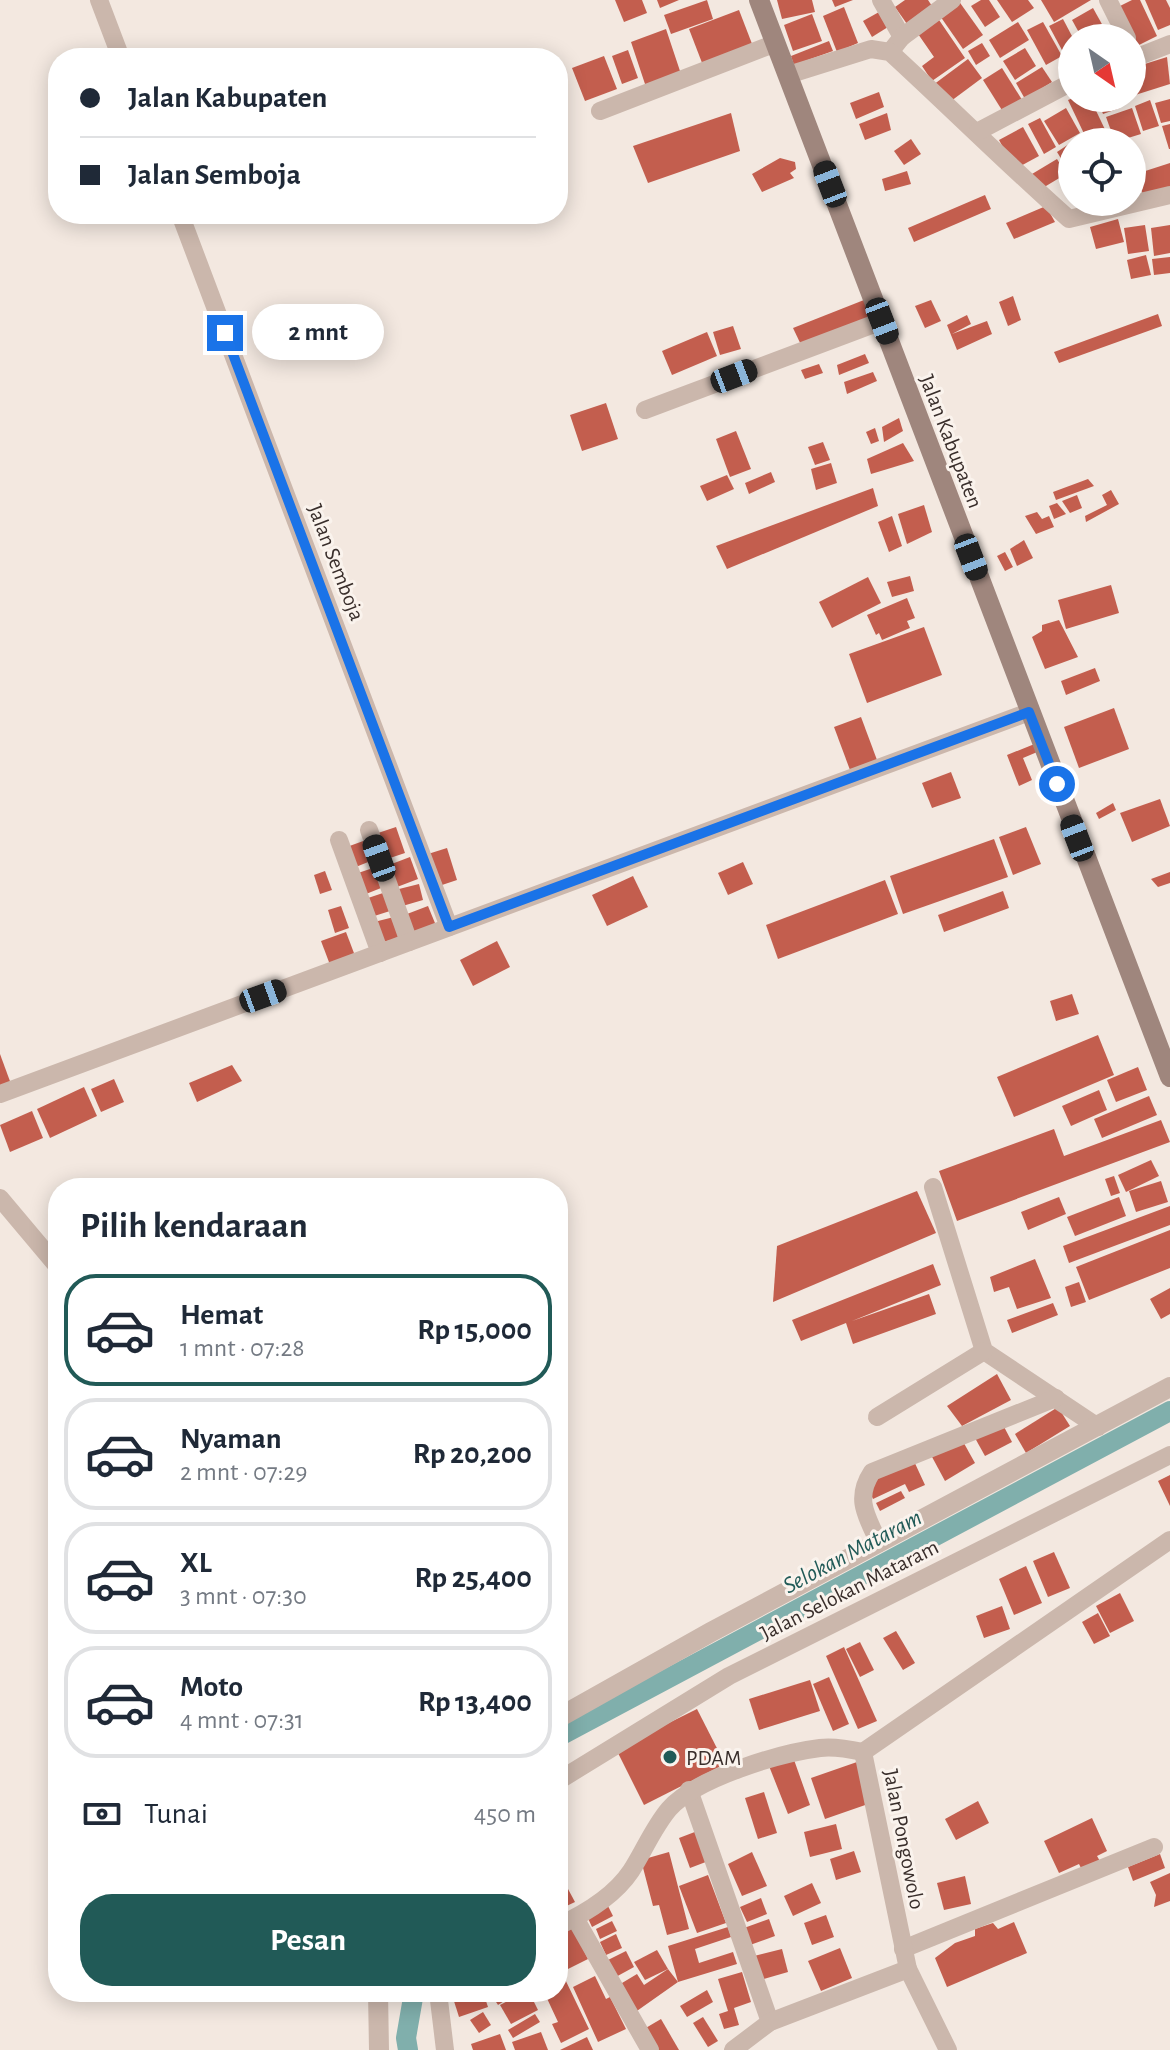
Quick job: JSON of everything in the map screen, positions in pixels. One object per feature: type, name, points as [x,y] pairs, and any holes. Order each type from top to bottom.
[{"type":"main road","name":"Jalan Kabupaten","points":[[759,0],[1170,1077]]},
{"type":"street","points":[[99,0],[117,48]]},
{"type":"street","points":[[881,0],[902,37]]},
{"type":"street","points":[[890,52],[902,37],[952,0]]},
{"type":"street","points":[[1108,0],[1120,24]]},
{"type":"street","points":[[600,111],[776,43]]},
{"type":"street","points":[[1146,51],[1170,44]]},
{"type":"street","points":[[788,75],[871,49],[890,52],[1069,219],[1170,195]]},
{"type":"street","points":[[977,132],[1058,89]]},
{"type":"street","name":"Jalan Semboja","points":[[184,224],[449,927]]},
{"type":"street","points":[[645,410],[882,321]]},
{"type":"street","points":[[0,1094],[1029,712]]},
{"type":"street","points":[[369,830],[409,942]]},
{"type":"street","points":[[339,840],[380,953]]},
{"type":"street","points":[[933,1187],[984,1351],[1098,1427]]},
{"type":"street","points":[[0,1198],[48,1255]]},
{"type":"street","points":[[877,1417],[984,1351]]},
{"type":"street","points":[[568,1712],[711,1632],[1170,1387]]},
{"type":"street","points":[[879,1543],[862,1504],[866,1483],[872,1472],[1056,1398]]},
{"type":"street","name":"Jalan Selokan Mataram","points":[[568,1775],[729,1676],[1170,1455]]},
{"type":"street","name":"Jalan Pongowolo","points":[[948,2050],[908,1969],[863,1752],[1170,1540]]},
{"type":"street","points":[[568,1921],[610,1893],[629,1874],[669,1809],[689,1790],[742,1769],[796,1753],[822,1748],[863,1752]]},
{"type":"street","points":[[689,1790],[770,2022]]},
{"type":"street","points":[[903,1949],[1154,1847]]},
{"type":"street","points":[[568,1924],[650,2050]]},
{"type":"street","points":[[733,2050],[770,2022],[908,1969]]},
{"type":"street","points":[[378,2002],[379,2050]]},
{"type":"street","points":[[439,2002],[445,2050]]},
{"type":"building","points":[[615,0],[642,0],[647,13],[624,22]]},
{"type":"building","points":[[657,0],[679,0],[660,8]]},
{"type":"building","points":[[707,0],[713,19],[671,34],[664,15]]},
{"type":"building","points":[[777,0],[812,0],[815,12],[782,19]]},
{"type":"building","points":[[832,0],[853,0],[835,7]]},
{"type":"building","points":[[905,0],[928,0],[932,6],[907,24],[895,7]]},
{"type":"building","points":[[958,0],[983,35],[963,49],[938,13]]},
{"type":"building","points":[[981,0],[989,0],[1000,17],[985,27],[971,6]]},
{"type":"building","points":[[997,0],[1028,0],[1034,8],[1012,22]]},
{"type":"building","points":[[1041,0],[1091,0],[1054,22]]},
{"type":"building","points":[[1132,0],[1140,0],[1157,36],[1146,42],[1146,24],[1124,24],[1116,8]]},
{"type":"building","points":[[1145,0],[1166,0],[1170,8],[1170,25],[1158,30]]},
{"type":"building","points":[[844,7],[858,43],[837,52],[823,16]]},
{"type":"building","points":[[1093,8],[1102,24],[1074,24],[1072,20]]},
{"type":"building","points":[[739,10],[754,49],[704,68],[689,29]]},
{"type":"building","points":[[879,12],[888,27],[872,37],[863,21]]},
{"type":"building","points":[[812,14],[822,41],[793,51],[784,25]]},
{"type":"building","points":[[937,17],[965,58],[932,81],[922,66],[934,57],[916,31]]},
{"type":"building","points":[[1063,19],[1066,24],[1058,24],[1058,43],[1049,26]]},
{"type":"building","points":[[1018,22],[1029,40],[1000,58],[989,40]]},
{"type":"building","points":[[1043,22],[1058,49],[1058,58],[1046,65],[1027,30]]},
{"type":"building","points":[[666,29],[681,74],[646,87],[631,42]]},
{"type":"building","points":[[829,41],[833,51],[794,65],[791,56]]},
{"type":"building","points":[[982,43],[990,56],[976,65],[968,51]]},
{"type":"building","points":[[1025,48],[1036,66],[1015,80],[1003,61]]},
{"type":"building","points":[[628,50],[638,78],[622,84],[612,56]]},
{"type":"building","points":[[604,56],[617,89],[585,101],[572,68]]},
{"type":"building","points":[[1167,57],[1170,84],[1146,92],[1146,64]]},
{"type":"building","points":[[968,59],[982,78],[947,104],[933,85]]},
{"type":"building","points":[[1042,67],[1052,82],[1025,99],[1016,83]]},
{"type":"building","points":[[1002,68],[1024,103],[1005,115],[983,80]]},
{"type":"building","points":[[879,92],[884,107],[856,119],[850,103]]},
{"type":"building","points":[[1170,99],[1170,121],[1161,123],[1155,103]]},
{"type":"building","points":[[1150,100],[1159,126],[1146,130],[1142,128],[1137,112],[1146,112],[1146,102]]},
{"type":"building","points":[[1059,112],[1068,112],[1077,128],[1058,128],[1058,143],[1044,121]]},
{"type":"building","points":[[1074,112],[1097,112],[1104,128],[1081,128]]},
{"type":"building","points":[[1133,112],[1139,128],[1110,128],[1106,117]]},
{"type":"building","points":[[731,113],[740,151],[648,183],[633,146]]},
{"type":"building","points":[[887,113],[891,130],[865,140],[859,124]]},
{"type":"building","points":[[1040,118],[1056,147],[1044,154],[1028,124]]},
{"type":"building","points":[[1170,124],[1170,149],[1169,149],[1162,126]]},
{"type":"building","points":[[1023,127],[1039,156],[1015,169],[999,140]]},
{"type":"building","points":[[911,139],[921,154],[904,165],[894,151]]},
{"type":"building","points":[[780,158],[795,162],[796,169],[790,173],[794,178],[762,192],[752,174]]},
{"type":"building","points":[[1058,161],[1058,179],[1041,189],[1032,174]]},
{"type":"building","points":[[1170,163],[1170,189],[1146,197],[1146,171]]},
{"type":"building","points":[[907,171],[911,184],[885,191],[882,179]]},
{"type":"building","points":[[985,195],[991,209],[914,242],[908,228]]},
{"type":"building","points":[[1046,206],[1055,222],[1014,239],[1006,223]]},
{"type":"building","points":[[1118,219],[1124,242],[1096,249],[1090,227]]},
{"type":"building","points":[[1145,225],[1149,251],[1128,254],[1124,228]]},
{"type":"building","points":[[1170,225],[1170,253],[1154,256],[1151,228]]},
{"type":"building","points":[[1146,255],[1151,275],[1131,279],[1127,260]]},
{"type":"building","points":[[1170,257],[1170,273],[1154,275],[1152,259]]},
{"type":"building","points":[[1013,296],[1021,320],[1008,326],[999,302]]},
{"type":"building","points":[[864,300],[873,320],[803,349],[793,328]]},
{"type":"building","points":[[931,300],[941,321],[925,328],[915,306]]},
{"type":"building","points":[[1158,314],[1162,326],[1059,363],[1054,352]]},
{"type":"building","points":[[967,315],[971,324],[952,334],[987,321],[992,334],[957,350],[947,325]]},
{"type":"building","points":[[733,326],[741,349],[720,355],[713,332]]},
{"type":"building","points":[[707,332],[717,356],[672,375],[662,351]]},
{"type":"building","points":[[865,354],[869,363],[839,375],[837,365]]},
{"type":"building","points":[[819,364],[823,373],[805,379],[801,370]]},
{"type":"building","points":[[873,372],[877,381],[847,394],[844,382]]},
{"type":"building","points":[[606,403],[618,439],[582,451],[570,415]]},
{"type":"building","points":[[899,418],[903,431],[884,442],[882,427]]},
{"type":"building","points":[[875,428],[879,441],[871,444],[866,432]]},
{"type":"building","points":[[736,431],[751,469],[730,477],[716,439]]},
{"type":"building","points":[[823,442],[830,460],[815,465],[808,447]]},
{"type":"building","points":[[903,443],[914,461],[871,474],[867,459]]},
{"type":"building","points":[[831,463],[837,483],[816,490],[811,469]]},
{"type":"building","points":[[771,472],[775,482],[749,494],[745,483]]},
{"type":"building","points":[[727,475],[734,489],[707,501],[700,486]]},
{"type":"building","points":[[1088,479],[1094,486],[1056,500],[1053,492]]},
{"type":"building","points":[[873,488],[878,506],[727,569],[716,546]]},
{"type":"building","points":[[1111,490],[1119,504],[1086,522],[1085,516],[1107,505],[1102,495]]},
{"type":"building","points":[[1077,495],[1082,508],[1070,513],[1062,501]]},
{"type":"building","points":[[1057,503],[1066,514],[1054,519],[1049,506]]},
{"type":"building","points":[[924,505],[932,532],[907,544],[898,514]]},
{"type":"building","points":[[1037,512],[1042,519],[1049,516],[1054,527],[1036,534],[1025,516]]},
{"type":"building","points":[[892,516],[902,546],[889,552],[878,522]]},
{"type":"building","points":[[1024,540],[1033,558],[1017,566],[1010,549]]},
{"type":"building","points":[[1005,552],[1013,567],[1005,571],[997,556]]},
{"type":"building","points":[[910,576],[914,591],[892,597],[887,582]]},
{"type":"building","points":[[868,577],[881,603],[832,628],[819,602]]},
{"type":"building","points":[[1111,585],[1119,613],[1066,629],[1058,600]]},
{"type":"building","points":[[907,598],[915,618],[907,621],[910,628],[882,640],[879,633],[876,635],[867,615]]},
{"type":"building","points":[[1059,620],[1078,657],[1045,669],[1032,637],[1042,631],[1042,625]]},
{"type":"building","points":[[924,627],[942,675],[867,703],[849,654]]},
{"type":"building","points":[[1095,668],[1100,681],[1066,695],[1061,681]]},
{"type":"building","points":[[1114,708],[1129,749],[1079,768],[1064,727]]},
{"type":"building","points":[[861,717],[877,760],[850,770],[834,727]]},
{"type":"building","points":[[1037,743],[1042,750],[1023,758],[1032,780],[1019,786],[1007,755]]},
{"type":"building","points":[[951,772],[961,798],[932,808],[922,783]]},
{"type":"building","points":[[1160,799],[1170,826],[1132,842],[1120,813]]},
{"type":"building","points":[[1113,803],[1116,810],[1099,819],[1096,813]]},
{"type":"building","points":[[396,827],[405,853],[387,859],[378,833]]},
{"type":"building","points":[[1026,827],[1041,864],[1013,875],[999,837]]},
{"type":"building","points":[[994,839],[1008,877],[903,914],[890,876]]},
{"type":"building","points":[[366,840],[373,860],[351,869],[344,848]]},
{"type":"building","points":[[447,848],[457,880],[439,886],[428,854]]},
{"type":"building","points":[[410,857],[418,879],[397,887],[389,865]]},
{"type":"building","points":[[743,862],[753,884],[728,895],[718,873]]},
{"type":"building","points":[[379,866],[386,886],[366,894],[358,873]]},
{"type":"building","points":[[325,871],[332,890],[320,894],[314,875]]},
{"type":"building","points":[[1170,872],[1170,883],[1158,887],[1151,879]]},
{"type":"building","points":[[633,876],[648,907],[607,926],[592,895]]},
{"type":"building","points":[[885,880],[898,914],[778,959],[766,925]]},
{"type":"building","points":[[419,884],[423,900],[399,907],[395,890]]},
{"type":"building","points":[[1003,891],[1009,908],[944,932],[938,915]]},
{"type":"building","points":[[383,893],[390,911],[368,918],[362,900]]},
{"type":"building","points":[[341,906],[349,928],[335,933],[328,910]]},
{"type":"building","points":[[428,906],[437,928],[415,936],[407,914]]},
{"type":"building","points":[[398,916],[403,937],[379,943],[374,922]]},
{"type":"building","points":[[346,932],[357,961],[332,970],[321,941]]},
{"type":"building","points":[[497,941],[510,967],[473,986],[460,960]]},
{"type":"building","points":[[1072,994],[1079,1014],[1056,1021],[1050,1001]]},
{"type":"building","points":[[1098,1035],[1114,1075],[1014,1117],[997,1077]]},
{"type":"building","points":[[0,1054],[11,1084],[0,1088]]},
{"type":"building","points":[[232,1065],[242,1081],[197,1102],[189,1083]]},
{"type":"building","points":[[1138,1067],[1147,1090],[1116,1102],[1107,1080]]},
{"type":"building","points":[[114,1079],[124,1102],[101,1112],[91,1089]]},
{"type":"building","points":[[84,1087],[97,1116],[50,1138],[37,1109]]},
{"type":"building","points":[[1099,1090],[1107,1110],[1071,1126],[1062,1106]]},
{"type":"building","points":[[1149,1096],[1157,1115],[1102,1138],[1094,1119]]},
{"type":"building","points":[[32,1111],[43,1138],[10,1152],[0,1125]]},
{"type":"building","points":[[1161,1120],[1170,1142],[957,1221],[939,1171],[1054,1129],[1064,1156]]},
{"type":"building","points":[[1151,1160],[1159,1176],[1126,1192],[1118,1175]]},
{"type":"building","points":[[1114,1176],[1120,1193],[1111,1196],[1105,1179]]},
{"type":"building","points":[[1161,1181],[1168,1202],[1136,1212],[1129,1191]]},
{"type":"building","points":[[917,1191],[936,1233],[773,1302],[777,1246]]},
{"type":"building","points":[[1059,1197],[1066,1214],[1028,1230],[1021,1212]]},
{"type":"building","points":[[1119,1197],[1126,1216],[1075,1236],[1067,1217]]},
{"type":"building","points":[[1170,1206],[1170,1225],[1069,1263],[1063,1246]]},
{"type":"building","points":[[1170,1230],[1170,1268],[1089,1300],[1076,1267]]},
{"type":"building","points":[[1035,1259],[1051,1298],[1017,1309],[1009,1287],[994,1292],[990,1277]]},
{"type":"building","points":[[933,1264],[941,1285],[852,1321],[929,1294],[936,1314],[853,1344],[846,1323],[801,1341],[792,1320]]},
{"type":"building","points":[[1079,1282],[1086,1302],[1071,1307],[1065,1287]]},
{"type":"building","points":[[1170,1288],[1170,1314],[1161,1319],[1150,1299]]},
{"type":"building","points":[[1053,1303],[1058,1315],[1012,1333],[1007,1320]]},
{"type":"building","points":[[997,1374],[1011,1400],[962,1426],[947,1406]]},
{"type":"building","points":[[1058,1407],[1070,1426],[1026,1453],[1015,1434]]},
{"type":"building","points":[[1002,1423],[1012,1442],[985,1456],[975,1438]]},
{"type":"building","points":[[961,1438],[975,1463],[945,1481],[931,1455]]},
{"type":"building","points":[[913,1459],[925,1485],[909,1492],[905,1484],[873,1499],[866,1484]]},
{"type":"building","points":[[1170,1475],[1170,1506],[1158,1481]]},
{"type":"building","points":[[901,1491],[905,1498],[880,1511],[876,1503]]},
{"type":"building","points":[[1054,1552],[1070,1588],[1048,1597],[1033,1561]]},
{"type":"building","points":[[1026,1566],[1042,1603],[1014,1615],[999,1579]]},
{"type":"building","points":[[1120,1593],[1134,1621],[1110,1633],[1096,1606]]},
{"type":"building","points":[[1002,1606],[1010,1629],[984,1638],[976,1616]]},
{"type":"building","points":[[1098,1613],[1110,1636],[1094,1644],[1082,1622]]},
{"type":"building","points":[[896,1631],[915,1663],[903,1670],[883,1638]]},
{"type":"building","points":[[860,1642],[874,1670],[860,1677],[846,1649]]},
{"type":"building","points":[[844,1647],[877,1721],[858,1729],[826,1656]]},
{"type":"building","points":[[829,1677],[849,1724],[833,1731],[813,1684]]},
{"type":"building","points":[[810,1680],[820,1711],[759,1730],[749,1699]]},
{"type":"building","name":"PDAM","points":[[697,1709],[725,1764],[644,1805],[616,1749]]},
{"type":"building","points":[[793,1757],[810,1805],[788,1814],[769,1766]]},
{"type":"building","points":[[857,1762],[871,1803],[825,1819],[811,1778]]},
{"type":"building","points":[[764,1792],[777,1833],[758,1839],[745,1798]]},
{"type":"building","points":[[978,1801],[989,1823],[956,1840],[945,1819]]},
{"type":"building","points":[[1092,1818],[1107,1851],[1097,1856],[1101,1863],[1083,1872],[1079,1864],[1059,1873],[1044,1841]]},
{"type":"building","points":[[836,1824],[842,1849],[810,1857],[804,1832]]},
{"type":"building","points":[[700,1830],[711,1860],[690,1868],[679,1838]]},
{"type":"building","points":[[854,1851],[861,1872],[836,1880],[830,1859]]},
{"type":"building","points":[[669,1852],[689,1929],[667,1935],[659,1905],[653,1906],[641,1860]]},
{"type":"building","points":[[752,1852],[767,1886],[742,1896],[728,1864]]},
{"type":"building","points":[[1160,1854],[1165,1868],[1133,1881],[1128,1867]]},
{"type":"building","points":[[1170,1873],[1170,1901],[1154,1907],[1156,1895],[1150,1882]]},
{"type":"building","points":[[708,1875],[726,1923],[697,1933],[679,1886]]},
{"type":"building","points":[[965,1876],[971,1904],[944,1910],[937,1883]]},
{"type":"building","points":[[812,1883],[821,1903],[793,1916],[784,1896]]},
{"type":"building","points":[[568,1889],[575,1902],[568,1905]]},
{"type":"building","points":[[761,1898],[767,1914],[747,1922],[740,1907]]},
{"type":"building","points":[[607,1904],[613,1916],[592,1927],[586,1914]]},
{"type":"building","points":[[826,1915],[834,1937],[812,1945],[804,1923]]},
{"type":"building","points":[[769,1919],[775,1936],[750,1945],[744,1928]]},
{"type":"building","points":[[612,1921],[617,1931],[600,1939],[596,1929]]},
{"type":"building","points":[[1014,1922],[1027,1953],[947,1987],[935,1958],[955,1943],[975,1936],[975,1929],[993,1923],[998,1929]]},
{"type":"building","points":[[571,1924],[588,1959],[568,1969],[568,1925]]},
{"type":"building","points":[[728,1927],[731,1937],[695,1949],[699,1963],[733,1952],[737,1964],[678,1982],[668,1946]]},
{"type":"building","points":[[616,1934],[622,1948],[606,1955],[600,1942]]},
{"type":"building","points":[[840,1948],[852,1978],[821,1991],[808,1961]]},
{"type":"building","points":[[782,1949],[788,1972],[760,1980],[754,1956]]},
{"type":"building","points":[[657,1950],[668,1969],[645,1980],[634,1962]]},
{"type":"building","points":[[626,1951],[634,1967],[614,1978],[606,1961]]},
{"type":"building","points":[[668,1969],[678,1982],[634,2013],[617,1986],[637,1974],[644,1985]]},
{"type":"building","points":[[742,1972],[751,2002],[734,2008],[739,2025],[724,2029],[719,2014],[728,2011],[718,1979]]},
{"type":"building","points":[[595,1976],[626,2029],[598,2042],[573,1987]]},
{"type":"building","points":[[568,1985],[589,2029],[561,2043],[552,2024],[558,2022],[549,2002],[568,2002]]},
{"type":"building","points":[[707,1990],[713,2002],[687,2017],[680,2006]]},
{"type":"building","points":[[454,2002],[486,2002],[488,2007],[459,2017]]},
{"type":"building","points":[[506,2002],[534,2002],[538,2010],[511,2024],[500,2005]]},
{"type":"building","points":[[483,2012],[491,2025],[479,2033],[470,2020]]},
{"type":"building","points":[[535,2014],[540,2022],[513,2038],[508,2030]]},
{"type":"building","points":[[703,2017],[718,2041],[708,2047],[693,2023]]},
{"type":"building","points":[[661,2019],[679,2050],[655,2050],[644,2029]]},
{"type":"building","points":[[541,2032],[548,2050],[515,2050],[512,2042]]},
{"type":"building","points":[[500,2034],[506,2050],[473,2050],[471,2044]]},
{"type":"building","points":[[587,2037],[593,2050],[560,2050]]},
{"type":"waterway","name":"Selokan Mataram","points":[[568,1732],[1170,1411]]},
{"type":"waterway","name":"Selokan Mataram","points":[[408,2050],[406,2038],[412,2002]]},
{"type":"place","name":"PDAM","points":[[670,1757]]},
{"type":"route","points":[[225,333],[449,927],[1029,712],[1057,784]]}]
